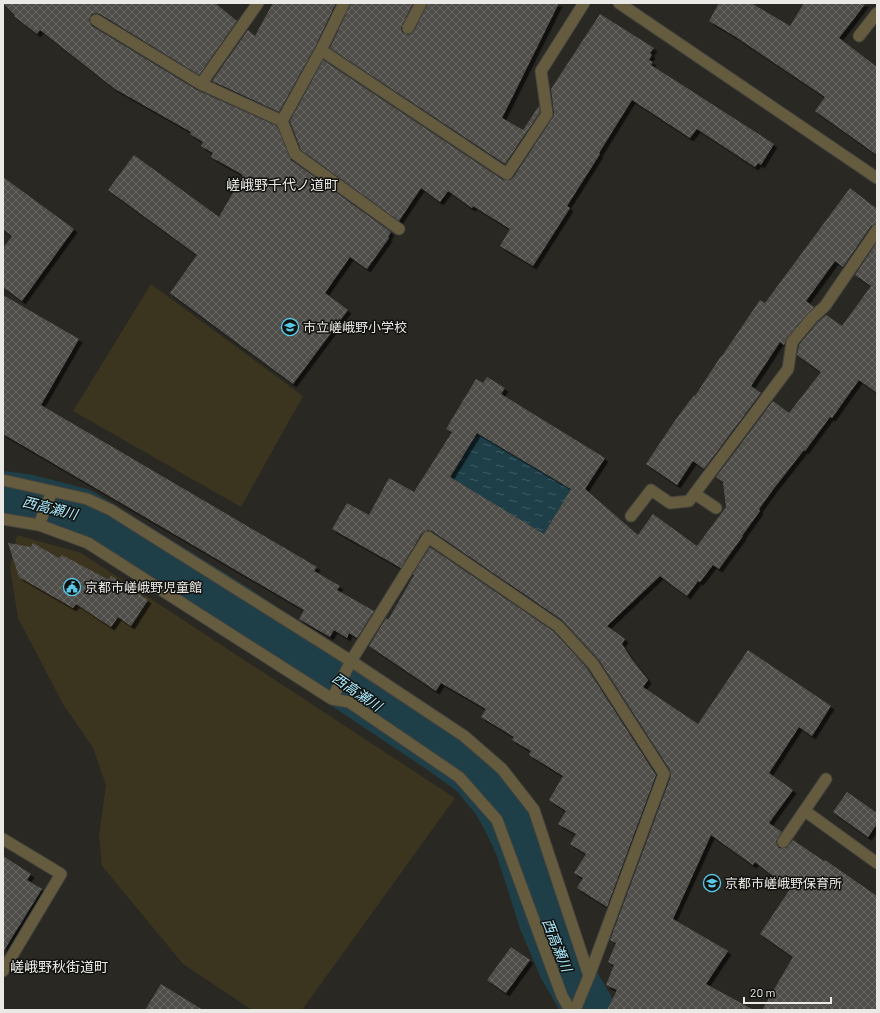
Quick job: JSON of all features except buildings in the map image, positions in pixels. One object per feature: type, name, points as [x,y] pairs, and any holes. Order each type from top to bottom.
[{"type":"street","points":[[201,84],[258,3]]},
{"type":"street","points":[[282,121],[321,50],[344,3]]},
{"type":"street","points":[[408,28],[421,3]]},
{"type":"street","points":[[321,50],[507,174],[547,114],[541,71],[584,3]]},
{"type":"street","points":[[619,3],[877,178]]},
{"type":"street","points":[[859,36],[877,13]]},
{"type":"street","points":[[96,20],[201,84],[282,121],[294,154],[399,229]]},
{"type":"street","points":[[631,516],[651,490],[670,503],[689,501],[788,369],[792,342],[812,318],[825,306],[877,230]]},
{"type":"street","points":[[3,480],[87,499],[111,510],[351,661],[464,736],[502,769],[534,810],[589,976]]},
{"type":"street","points":[[40,525],[52,491]]},
{"type":"street","points":[[695,494],[716,508]]},
{"type":"street","points":[[3,519],[40,525],[88,543],[332,699],[349,702],[459,777],[497,820],[562,996],[570,1010]]},
{"type":"street","points":[[332,699],[351,661],[428,537],[558,626],[593,664],[664,774],[575,1010]]},
{"type":"street","points":[[784,842],[826,779]]},
{"type":"street","points":[[805,811],[877,863]]},
{"type":"street","points":[[3,839],[61,874],[3,971]]},
{"type":"shaded area","points":[[151,284],[303,396],[241,507],[73,411]]},
{"type":"shaded area","points":[[17,535],[81,553],[455,798],[302,1010],[252,1010],[183,964],[102,866],[99,836],[106,785],[93,748],[63,704],[18,618],[10,568]]},
{"type":"water","points":[[477,433],[571,489],[544,534],[450,477]]},
{"type":"waterway","name":"西高瀬川","points":[[3,497],[26,500],[80,514],[229,606],[474,771],[497,799],[509,820],[521,846],[545,921],[564,966],[589,1010]]},
{"type":"place","name":"市立嵯峨野小学校","points":[[290,327]]},
{"type":"place","name":"京都市嵯峨野児童館","points":[[72,587]]},
{"type":"place","name":"京都市嵯峨野保育所","points":[[712,883]]},
{"type":"district","name":"嵯峨野千代ノ道町","points":[[282,185]]},
{"type":"district","name":"嵯峨野秋街道町","points":[[59,967]]}]
